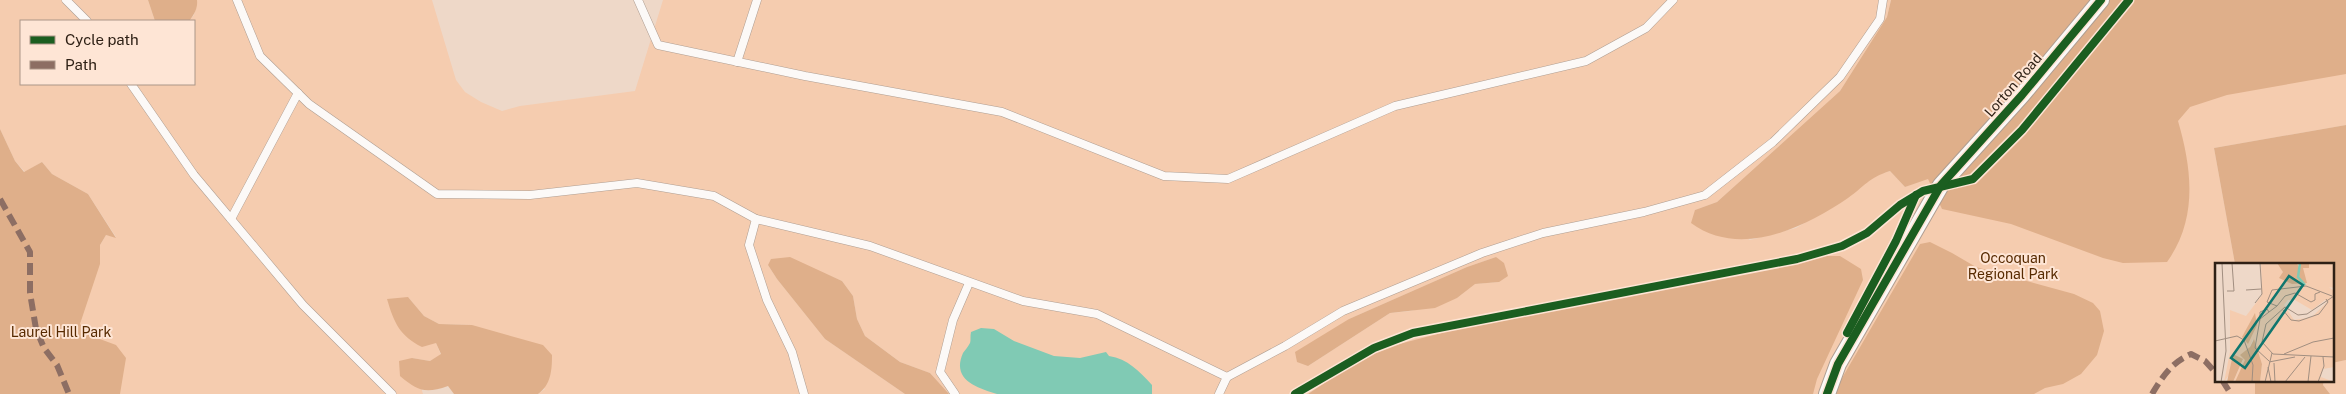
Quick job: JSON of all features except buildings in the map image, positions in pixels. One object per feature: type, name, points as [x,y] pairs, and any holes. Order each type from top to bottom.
[{"type":"street","name":"Lorton Road","points":[[1827,394],[1838,364],[1941,185],[2022,94],[2101,0]]},
{"type":"lane","points":[[66,0],[87,20]]},
{"type":"lane","points":[[237,0],[260,56],[298,93],[310,104],[437,194],[530,196],[637,183],[714,196],[756,219],[870,246],[1023,301],[1097,314],[1227,377]]},
{"type":"lane","points":[[638,0],[658,45],[737,62],[1002,112],[1164,176],[1228,179],[1395,106],[1586,61],[1646,28],[1673,0]]},
{"type":"lane","points":[[737,62],[757,0]]},
{"type":"lane","points":[[1219,394],[1227,377],[1285,346],[1343,311],[1482,252],[1543,233],[1644,212],[1706,195],[1774,142],[1840,77],[1880,19],[1883,0]]},
{"type":"lane","points":[[132,85],[194,175],[303,305],[392,394]]},
{"type":"lane","points":[[231,219],[298,93]]},
{"type":"lane","points":[[756,219],[749,246],[767,300],[792,352],[804,394]]},
{"type":"lane","points":[[955,394],[940,372],[953,320],[969,283]]},
{"type":"green space","name":"Occoquan Regional Park","points":[[0,0],[148,0],[155,20],[20,20],[20,85],[195,85],[195,20],[190,20],[194,15],[197,0],[432,0],[456,80],[465,92],[481,102],[502,111],[520,106],[635,91],[663,0],[1891,0],[1887,17],[1840,91],[1717,202],[1695,210],[1750,240],[1796,228],[1848,197],[1873,176],[1890,171],[1905,187],[2346,0],[2346,125],[2214,148],[2235,263],[2215,263],[2215,382],[2255,382],[2255,394],[1412,394],[1404,343],[1366,358],[1342,371],[1308,394],[949,394],[930,373],[900,362],[865,336],[857,319],[853,296],[842,281],[826,274],[768,265],[825,339],[905,394],[538,394],[545,389],[472,325],[439,324],[424,316],[408,297],[436,343],[441,355],[430,361],[412,358],[423,394],[0,394],[0,153],[100,264],[100,245],[106,235],[116,237],[88,194],[52,174],[42,162],[25,172],[15,161],[0,129]],"holes":[[[1496,257],[1499,282],[1474,284],[1457,298],[1411,311],[1390,313],[1308,366],[1349,319],[1467,267]]]},
{"type":"green space","points":[[148,0],[197,0],[195,11],[190,20],[155,20]]},
{"type":"green space","points":[[1891,0],[2346,0],[2346,74],[2227,95],[2190,107],[2178,121],[2187,157],[2189,175],[2188,211],[2184,229],[2177,246],[2167,262],[2123,263],[2103,258],[2011,224],[1942,209],[1928,179],[1905,187],[1890,171],[1872,179],[1848,198],[1812,220],[1792,229],[1771,235],[1751,239],[1730,238],[1710,233],[1691,223],[1695,210],[1717,202],[1840,91],[1887,17]]},
{"type":"green space","points":[[2346,125],[2346,360],[2334,363],[2334,263],[2235,263],[2214,148]]},
{"type":"green space","name":"Laurel Hill Park","points":[[0,129],[15,161],[24,172],[42,162],[52,174],[88,194],[116,238],[106,235],[100,245],[100,264],[80,324],[89,335],[116,345],[126,358],[120,394],[0,394]]},
{"type":"green space","points":[[1930,242],[1976,267],[2074,294],[2093,303],[2100,311],[2104,331],[2097,355],[2081,374],[2063,384],[2045,388],[2034,394],[1835,394],[1838,385],[1920,244]]},
{"type":"green space","points":[[1823,256],[1840,256],[1861,269],[1863,280],[1817,379],[1813,394],[1308,394],[1345,369],[1384,348],[1449,331]]},
{"type":"green space","points":[[790,257],[842,281],[853,296],[857,319],[865,336],[900,362],[930,373],[949,394],[905,394],[825,339],[768,265],[771,259]]},
{"type":"green space","points":[[1496,257],[1504,263],[1508,276],[1499,282],[1475,284],[1457,298],[1435,308],[1390,313],[1308,366],[1297,362],[1295,352],[1349,319],[1467,267]]},
{"type":"green space","points":[[408,297],[424,316],[439,324],[472,325],[543,345],[552,355],[551,372],[546,386],[538,394],[454,394],[448,386],[433,390],[422,390],[412,385],[400,376],[399,361],[412,358],[430,361],[441,354],[436,343],[422,347],[414,343],[395,322],[387,299]]},
{"type":"green space","points":[[2346,360],[2346,394],[2330,394],[2323,385],[2324,382],[2334,382],[2334,363]]},
{"type":"green space","points":[[2255,382],[2324,382],[2323,385],[2330,394],[2255,394]]},
{"type":"water","points":[[981,328],[994,329],[1014,341],[1054,356],[1080,358],[1106,352],[1109,356],[1122,360],[1138,370],[1152,385],[1152,394],[997,394],[974,386],[963,376],[960,370],[960,362],[963,353],[970,343],[971,332]]},
{"type":"marked path","points":[[0,199],[30,252],[30,293],[36,329],[44,348],[57,365],[69,394]]},
{"type":"marked path","points":[[2152,394],[2168,371],[2191,354],[2205,361],[2215,372]]},
{"type":"marked path","points":[[2223,382],[2231,394]]},
{"type":"cycle path","points":[[1827,394],[1838,364],[1941,185],[2022,95],[2101,0]]},
{"type":"cycle path","points":[[1295,394],[1374,348],[1413,333],[1797,259],[1842,246],[1867,233],[1900,205],[1923,191],[1973,179],[2022,130],[2129,0]]},
{"type":"cycle path","points":[[1847,333],[1896,241],[1916,195]]}]
